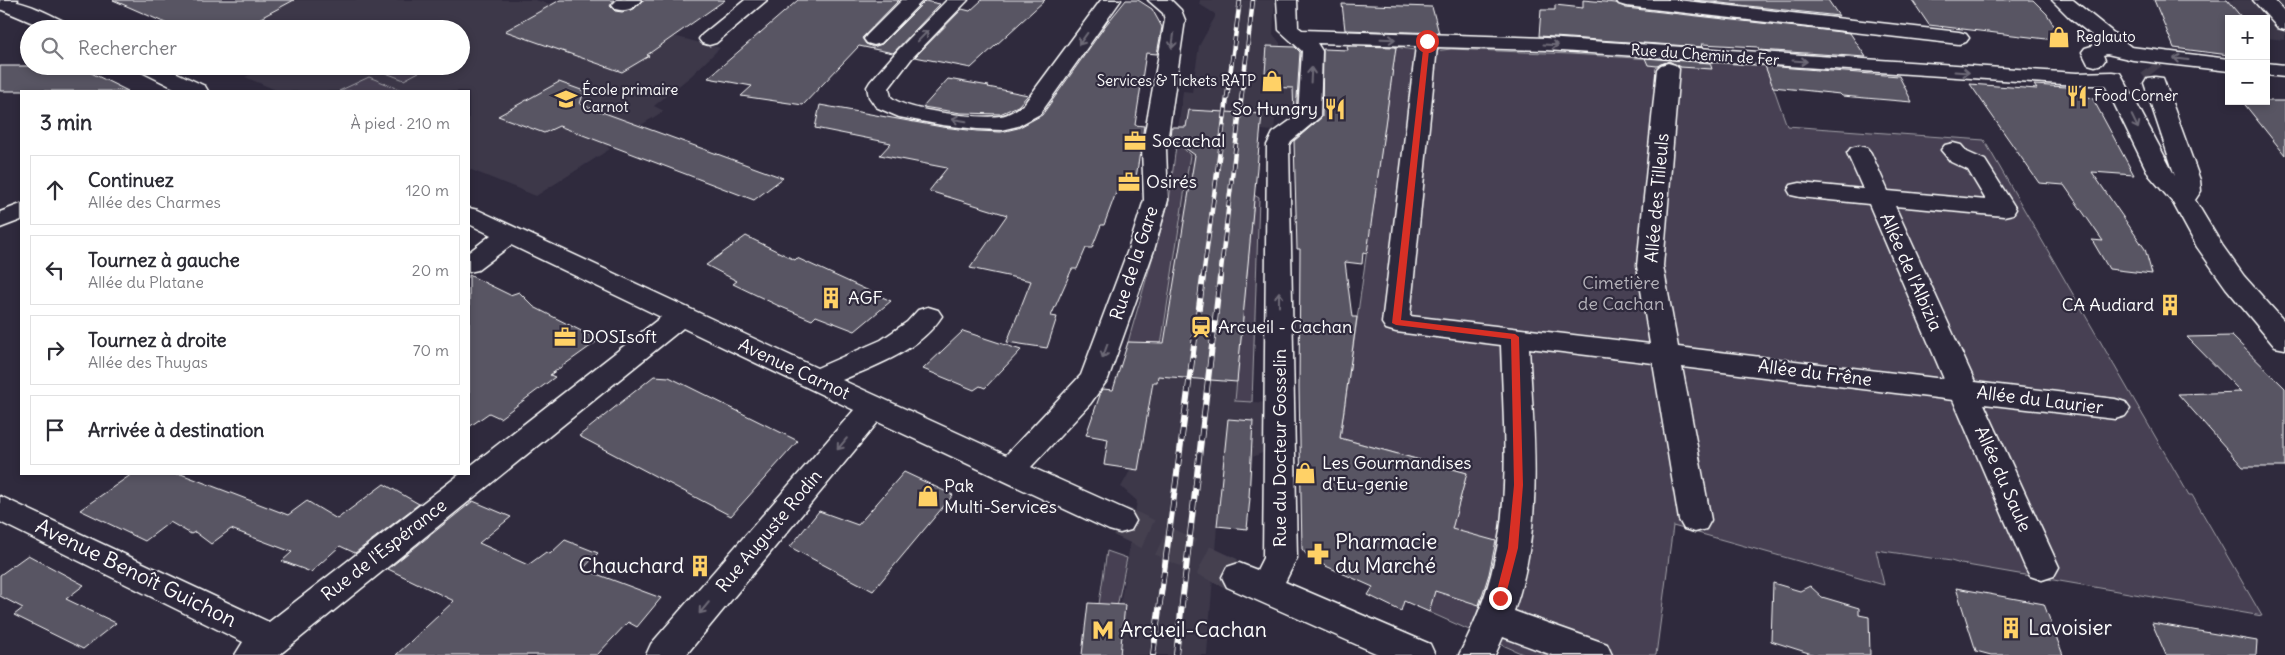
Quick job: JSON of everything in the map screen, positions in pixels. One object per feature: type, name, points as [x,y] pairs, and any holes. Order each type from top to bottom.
[{"type":"street","points":[[709,39],[757,0]]},
{"type":"street","points":[[874,38],[913,0]]},
{"type":"street","points":[[958,0],[905,54],[878,87],[880,98],[888,105],[910,112],[979,123],[1001,123],[1018,119],[1032,108],[1111,0]]},
{"type":"street","name":"Rue de la Gare","points":[[1010,470],[1050,430],[1094,380],[1141,250],[1156,200],[1154,149],[1175,20],[1170,8],[1158,0]]},
{"type":"street","name":"Rue du Docteur Gosselin","points":[[1287,0],[1287,26],[1306,42],[1312,51],[1309,116],[1281,138],[1278,145],[1280,558],[1252,583],[1417,655]]},
{"type":"street","points":[[1626,0],[1959,38]]},
{"type":"street","points":[[2263,0],[2285,24]]},
{"type":"street","points":[[2,3],[45,20]]},
{"type":"street","points":[[2069,7],[2129,53],[2144,60],[2153,74],[2188,180],[2189,191],[2183,200]]},
{"type":"street","points":[[2069,7],[2161,175],[2183,200],[2210,247],[2235,282],[2285,340]]},
{"type":"street","name":"Rue du Chemin de Fer","points":[[1298,36],[1554,45],[2078,79],[2100,64]]},
{"type":"street","name":"Allée du Frêne","points":[[1427,41],[1396,323],[1964,391]]},
{"type":"street","points":[[2100,64],[2107,49],[2225,65]]},
{"type":"street","points":[[2100,64],[2138,85],[2153,74]]},
{"type":"street","name":"Allée des Tilleuls","points":[[1668,69],[1650,266],[1695,520]]},
{"type":"street","points":[[2270,69],[2285,71]]},
{"type":"street","points":[[164,75],[195,90]]},
{"type":"street","points":[[1800,190],[2004,209],[1978,165],[1959,157],[1953,150]]},
{"type":"street","name":"Allée de l'Albizia","points":[[1859,153],[1964,391]]},
{"type":"street","name":"Avenue Carnot","points":[[470,215],[816,380],[1120,521]]},
{"type":"street","points":[[470,263],[509,234]]},
{"type":"street","name":"Rue de l'Espérance","points":[[262,647],[680,316]]},
{"type":"street","points":[[816,380],[900,343],[915,332],[928,316]]},
{"type":"street","points":[[1477,655],[1495,619],[1513,548],[1518,485],[1515,337]]},
{"type":"street","name":"Allée du Laurier","points":[[1964,391],[2115,409]]},
{"type":"street","name":"Allée du Saule","points":[[1964,391],[2042,567]]},
{"type":"street","name":"Rue Auguste Rodin","points":[[664,655],[874,407]]},
{"type":"street","name":"Avenue Benoît Guichon","points":[[0,508],[262,647]]},
{"type":"street","points":[[1495,619],[1594,655]]},
{"type":"shaded area","name":"École primaire Carnot","points":[[294,0],[535,0],[720,48],[691,76],[654,106],[664,111],[607,146],[610,149],[536,196],[470,169],[470,90],[276,90],[245,77],[249,75],[470,75],[470,20],[255,20]]},
{"type":"shaded area","points":[[1200,0],[1275,0],[1273,34],[1280,43],[1280,46],[1300,47],[1297,114],[1290,114],[1289,110],[1276,109],[1274,131],[1260,130],[1235,401],[1272,403],[1271,449],[1253,457],[1247,529],[1217,526],[1207,655],[1112,655],[1137,501],[1121,487],[1131,469],[1104,465],[1109,439],[1086,435],[1102,389],[1120,390],[1122,380],[1116,379],[1167,212],[1183,91],[1192,92],[1199,46],[1215,17],[1215,14],[1199,4]]},
{"type":"shaded area","points":[[2227,0],[2285,0],[2285,40],[2270,38],[2270,15],[2240,15]]},
{"type":"green space","name":"Cimetière de Cachan","points":[[1396,47],[1426,52],[1451,49],[1766,66],[1787,126],[1984,140],[2189,495],[2192,495],[2262,616],[1951,561],[1876,550],[1884,585],[1673,526],[1656,655],[1525,655],[1429,612],[1467,473],[1340,438]]},
{"type":"green space","points":[[391,75],[413,75],[404,80]]},
{"type":"green space","points":[[369,77],[402,90],[341,90]]},
{"type":"green space","points":[[1176,146],[1181,146],[1190,155],[1161,346],[1128,342],[1169,201]]},
{"type":"green space","points":[[1254,195],[1259,198],[1252,402],[1235,401]]},
{"type":"green space","points":[[1107,551],[1127,558],[1117,607],[1099,604]]},
{"type":"building","points":[[113,0],[294,0],[257,20],[159,20]]},
{"type":"building","points":[[560,0],[614,0],[610,6],[615,11],[622,12],[634,9],[643,0],[725,0],[647,55],[649,56],[622,72],[505,31]]},
{"type":"building","points":[[798,0],[899,0],[862,38],[866,44],[873,47],[882,44],[925,1],[940,4],[893,53],[859,46],[803,105],[741,96],[752,86],[708,78]]},
{"type":"building","points":[[982,0],[1045,0],[971,68],[915,57],[962,9],[970,11]]},
{"type":"building","points":[[1126,0],[1138,0],[1152,9],[1162,27],[1157,54],[1146,53],[1135,125],[1144,126],[1134,191],[1117,190],[1104,225],[1101,225],[1092,248],[1086,248],[1077,269],[1072,269],[1051,316],[1057,317],[1047,348],[1007,342],[1031,281],[970,268],[1007,215],[929,191],[947,168],[880,155],[891,143],[815,128],[820,105],[942,127],[1001,132],[1018,128],[1042,115],[1105,26]]},
{"type":"building","points":[[1583,0],[1616,3],[1626,8],[1850,33],[1866,57],[1759,50],[1758,47],[1702,44],[1703,47],[1539,36],[1541,10],[1555,10],[1555,5],[1583,8]]},
{"type":"building","points":[[1694,0],[1828,0],[1839,16]]},
{"type":"building","points":[[1912,0],[2033,0],[2047,14],[2063,41],[1929,25]]},
{"type":"building","points":[[2154,0],[2227,0],[2240,15],[2225,15],[2225,54],[2174,48]]},
{"type":"building","points":[[1342,4],[1432,7],[1439,33],[1345,30]]},
{"type":"building","points":[[1267,46],[1295,47],[1300,52],[1296,114],[1294,116],[1293,88],[1264,87]]},
{"type":"building","points":[[1347,46],[1396,47],[1367,253],[1363,252],[1362,264],[1345,262],[1352,317],[1357,317],[1340,438],[1467,473],[1452,529],[1496,541],[1489,574],[1479,605],[1435,591],[1429,612],[1404,601],[1401,611],[1368,595],[1373,587],[1310,559],[1302,549],[1299,388],[1300,249],[1297,249],[1294,141],[1322,117],[1323,49],[1348,50]]},
{"type":"building","points":[[1645,58],[1710,63],[1712,69],[1680,67],[1669,61],[1657,66],[1648,65]]},
{"type":"building","points":[[0,66],[20,66],[20,75],[95,75],[126,90],[20,90],[0,91]]},
{"type":"building","points":[[1765,66],[1899,76],[1912,102],[1842,96],[1840,94],[1773,87]]},
{"type":"building","points":[[948,79],[1028,95],[1018,106],[1000,114],[961,113],[923,107]]},
{"type":"building","points":[[559,82],[584,91],[580,104],[783,178],[754,200],[559,126],[544,133],[498,116]]},
{"type":"building","points":[[1970,84],[2037,89],[2034,85],[2066,87],[2093,99],[2134,175],[2092,172],[2145,249],[2152,274],[2109,269],[2092,240],[2103,241],[2064,185],[2039,183]]},
{"type":"building","points":[[2270,101],[2285,101],[2285,155],[2245,105],[2270,105]]},
{"type":"building","points":[[1189,110],[1262,114],[1237,382],[1158,376],[1157,382],[1153,382],[1138,470],[1104,465],[1108,439],[1086,435],[1101,392],[1103,389],[1113,390],[1128,342],[1164,343],[1195,155],[1170,137],[1171,127],[1186,127]]},
{"type":"building","points":[[746,236],[795,260],[797,258],[891,301],[855,331],[816,316],[812,320],[779,306],[733,284],[737,281],[706,265]]},
{"type":"building","points":[[470,275],[510,295],[519,292],[534,307],[599,340],[550,375],[555,377],[500,418],[489,413],[470,426]]},
{"type":"building","points":[[963,331],[1021,350],[985,388],[980,386],[974,390],[923,369]]},
{"type":"building","points":[[2232,336],[2285,388],[2285,467],[2243,467],[2178,394],[2241,392],[2187,337]]},
{"type":"building","points":[[654,376],[669,377],[798,441],[731,516],[579,436]]},
{"type":"building","points":[[1228,419],[1253,421],[1247,529],[1217,526]]},
{"type":"building","points":[[904,472],[953,495],[873,591],[790,547],[819,511],[858,525]]},
{"type":"building","points":[[131,475],[184,475],[288,515],[307,501],[337,519],[384,484],[419,504],[355,553],[340,546],[311,572],[282,561],[292,552],[231,529],[211,544],[195,532],[191,534],[170,522],[145,541],[80,510]]},
{"type":"building","points":[[473,501],[511,517],[479,543],[528,565],[546,552],[550,554],[565,540],[598,553],[583,569],[661,598],[637,627],[628,622],[597,655],[396,655],[454,601],[388,569]]},
{"type":"building","points":[[28,555],[84,585],[66,599],[116,623],[83,649],[14,615],[23,608],[0,596],[0,575]]},
{"type":"building","points":[[1773,583],[1800,591],[1810,586],[1822,597],[1859,608],[1859,615],[1869,617],[1870,655],[1815,655],[1771,641]]},
{"type":"building","name":"Lavoisier","points":[[1956,588],[2044,604],[2063,655],[1991,655],[1976,651]]},
{"type":"building","name":"Arcueil-Cachan","points":[[1088,603],[1125,605],[1120,655],[1082,655]]},
{"type":"building","name":"Lavoisier","points":[[2152,623],[2257,641],[2256,655],[2166,655]]},
{"type":"tunnel","points":[[2150,67],[2154,72]]},
{"type":"tunnel","points":[[1120,521],[1239,577]]},
{"type":"railway","points":[[1203,278],[1240,0]]},
{"type":"railway","points":[[1220,278],[1253,0]]},
{"type":"railway","points":[[1153,655],[1203,277]]},
{"type":"railway","points":[[1176,655],[1220,277]]},
{"type":"place","name":"Reglauto","points":[[2059,37]]},
{"type":"place","name":"Services & Tickets RATP","points":[[1272,81]]},
{"type":"place","name":"Food Corner","points":[[2077,96]]},
{"type":"place","name":"École primaire Carnot","points":[[566,99]]},
{"type":"place","name":"So Hungry","points":[[1335,109]]},
{"type":"place","name":"Socachal","points":[[1135,141]]},
{"type":"place","name":"Osirés","points":[[1129,182]]},
{"type":"place","name":"AGF","points":[[831,298]]},
{"type":"place","name":"CA Audiard","points":[[2170,305]]},
{"type":"place","name":"Arcueil - Cachan","points":[[1201,327]]},
{"type":"place","name":"DOSIsoft","points":[[565,337]]},
{"type":"place","name":"Les Gourmandises d'Eu-genie","points":[[1305,473]]},
{"type":"place","name":"Pak Multi-Services","points":[[928,496]]},
{"type":"place","name":"Pharmacie du Marché","points":[[1318,554]]},
{"type":"place","name":"Chauchard","points":[[700,566]]},
{"type":"place","name":"Lavoisier","points":[[2011,628]]},
{"type":"place","name":"Arcueil-Cachan","points":[[1103,630]]},
{"type":"route","points":[[1427,41],[1396,323],[1515,337],[1518,485],[1513,548],[1500,598]]}]
